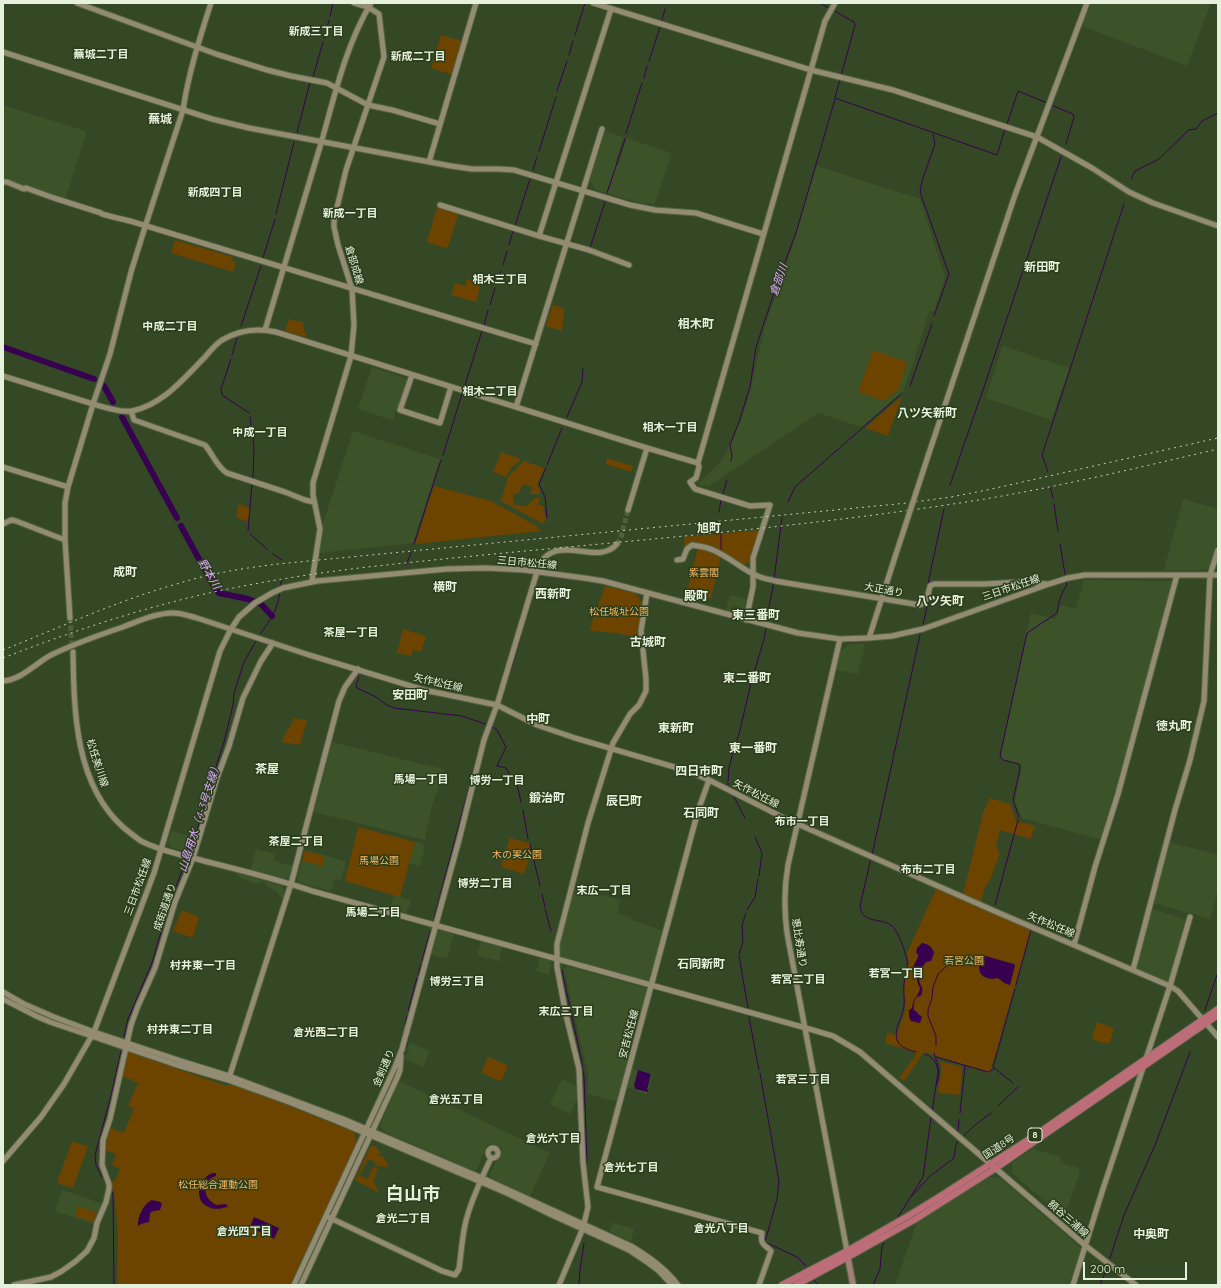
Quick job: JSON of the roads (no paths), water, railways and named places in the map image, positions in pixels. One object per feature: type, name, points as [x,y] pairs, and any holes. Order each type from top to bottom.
[{"type":"highway","name":"国道8号","points":[[782,1285],[914,1220],[996,1168],[1143,1067],[1205,1022],[1218,1009]]},
{"type":"highway","name":"国道8号","points":[[796,1285],[991,1164],[1146,1058],[1218,1015]]},
{"type":"main road","points":[[847,1254],[853,1285]]},
{"type":"street","points":[[78,3],[198,47],[267,70],[327,83],[368,105],[392,110],[440,124]]},
{"type":"street","points":[[70,618],[65,540],[68,487],[74,461],[110,354],[131,272],[183,110],[186,92],[211,3]]},
{"type":"street","points":[[265,330],[336,88],[353,38],[369,5],[354,3]]},
{"type":"street","points":[[429,162],[476,3]]},
{"type":"street","points":[[593,3],[811,70],[841,76],[893,90],[1037,137],[1068,154],[1129,192],[1153,203],[1218,226]]},
{"type":"street","points":[[869,638],[1013,200],[1087,3]]},
{"type":"street","name":"倉部成線","points":[[312,581],[320,528],[314,502],[313,483],[351,356],[354,325],[352,288],[338,245],[334,227],[335,212],[346,170],[384,57],[379,14],[369,5]]},
{"type":"street","points":[[746,620],[752,587],[754,558],[770,506],[750,506],[695,489],[690,482],[696,478],[699,467],[698,463],[763,234],[825,21],[833,7]]},
{"type":"street","points":[[539,236],[611,9]]},
{"type":"street","points":[[3,52],[212,119],[354,149],[429,162],[472,169],[514,170],[630,205],[643,208],[696,213],[763,234]]},
{"type":"street","points":[[516,407],[602,128]]},
{"type":"street","points":[[3,182],[24,189],[26,188],[102,214],[110,215],[145,227],[536,344]]},
{"type":"street","points":[[440,205],[589,250],[629,265]]},
{"type":"street","points":[[3,376],[106,408],[131,411],[150,405],[166,395],[223,339],[246,330],[265,330],[276,332],[698,463]]},
{"type":"street","points":[[412,375],[400,410],[440,423],[451,387]]},
{"type":"street","points":[[131,411],[134,420],[205,445],[219,466],[227,473],[314,502]]},
{"type":"street","points":[[628,510],[647,448]]},
{"type":"street","points":[[3,467],[68,487]]},
{"type":"street","points":[[3,524],[11,520],[16,521],[65,540]]},
{"type":"street","points":[[402,1048],[464,823],[484,740],[497,705],[536,571],[545,556],[555,551],[576,550],[604,552],[611,550],[617,544]]},
{"type":"street","name":"大正通り","points":[[677,560],[683,559],[686,549],[692,545],[713,550],[758,577],[920,604],[924,603],[930,586],[934,584],[1020,582],[1049,584]]},
{"type":"street","points":[[1133,970],[1175,810],[1190,760],[1204,702],[1210,575],[1218,550]]},
{"type":"street","name":"三日市松任線","points":[[3,1161],[50,1104],[64,1084],[92,1034],[154,873],[220,650],[239,617],[257,602],[280,589],[312,581],[461,568],[536,571],[603,581],[798,633],[840,639],[892,636],[923,629],[1049,584],[1084,575],[1218,575]]},
{"type":"street","points":[[1074,945],[1095,867],[1118,794],[1177,575]]},
{"type":"street","points":[[559,1285],[583,1226],[588,1207],[583,1162],[579,1069],[566,1015],[556,959],[558,937],[594,803],[613,743],[630,714],[644,697],[646,690],[641,631],[647,593]]},
{"type":"street","name":"矢作松任線","points":[[3,681],[16,678],[52,655],[97,636],[136,622],[162,615],[181,614],[424,690],[497,705],[537,725],[611,749],[688,771],[797,824],[1170,986],[1178,991],[1218,1037]]},
{"type":"street","name":"恵比寿通り","points":[[840,639],[786,876],[785,902],[787,933],[806,1028],[847,1254]]},
{"type":"street","name":"成街道通り","points":[[14,1285],[51,1277],[69,1267],[87,1251],[94,1238],[96,1223],[106,1202],[109,1189],[109,1184],[102,1165],[103,1140],[110,1119],[133,1019],[155,968],[175,902],[231,739],[243,698],[261,661],[273,643]]},
{"type":"street","name":"松任美川線","points":[[73,652],[74,701],[78,731],[90,777],[98,795],[117,822],[140,840],[161,849],[556,959]]},
{"type":"street","points":[[229,1078],[291,884],[339,701],[345,687],[358,669]]},
{"type":"street","name":"安吉松任線","points":[[596,1187],[698,811],[709,780]]},
{"type":"street","points":[[1073,1285],[1170,986],[1190,917]]},
{"type":"street","name":"額谷三浦線","points":[[556,959],[652,984],[833,1036],[860,1052],[1086,1246],[1136,1285]]},
{"type":"street","points":[[3,992],[24,1004],[92,1034]]},
{"type":"street","points":[[3,999],[36,1016],[127,1045],[177,1065],[229,1078],[366,1131],[631,1246],[652,1259],[669,1274],[678,1285]]},
{"type":"street","name":"金剣通り","points":[[329,1218],[402,1048]]},
{"type":"street","name":"金剣通り","points":[[329,1218],[372,1134],[400,1070],[402,1048]]},
{"type":"street","points":[[329,1218],[442,1271],[456,1275],[459,1269],[464,1226],[491,1158]]},
{"type":"street","points":[[586,1190],[596,1187],[762,1233],[761,1240],[763,1245],[771,1251],[759,1285]]},
{"type":"street","points":[[294,1285],[329,1218]]},
{"type":"street","points":[[301,1285],[329,1218]]},
{"type":"street","points":[[583,1226],[629,1250],[659,1271],[672,1285]]},
{"type":"waterway","points":[[330,16],[333,3]]},
{"type":"waterway","points":[[575,35],[585,3]]},
{"type":"waterway","points":[[820,3],[830,9]]},
{"type":"waterway","points":[[662,20],[665,9]]},
{"type":"waterway","points":[[833,10],[854,22],[855,25],[841,76]]},
{"type":"waterway","points":[[324,38],[329,20]]},
{"type":"waterway","points":[[649,61],[660,27]]},
{"type":"waterway","points":[[569,55],[573,41]]},
{"type":"waterway","points":[[313,77],[323,42]]},
{"type":"waterway","points":[[557,91],[567,61]]},
{"type":"waterway","points":[[644,78],[647,66]]},
{"type":"waterway","points":[[840,79],[835,98],[997,155],[1005,129]]},
{"type":"waterway","points":[[297,133],[310,82]]},
{"type":"waterway","points":[[626,133],[642,83]]},
{"type":"waterway","points":[[1007,124],[1018,91],[1047,103]]},
{"type":"waterway","points":[[539,151],[556,97]]},
{"type":"waterway","name":"倉部川","points":[[731,461],[732,456],[730,445],[750,387],[756,347],[796,233],[835,99]]},
{"type":"waterway","points":[[1051,105],[1073,114],[1074,117],[1066,144]]},
{"type":"waterway","points":[[1131,179],[1135,171],[1159,159],[1188,130],[1196,129],[1202,121],[1218,113]]},
{"type":"waterway","points":[[933,134],[935,144],[922,181],[920,192],[949,274],[934,316]]},
{"type":"waterway","points":[[607,193],[625,139]]},
{"type":"waterway","points":[[276,214],[294,142]]},
{"type":"waterway","points":[[533,170],[537,157]]},
{"type":"waterway","points":[[950,485],[1061,157]]},
{"type":"waterway","points":[[515,226],[530,179]]},
{"type":"waterway","points":[[590,248],[605,202]]},
{"type":"waterway","points":[[1048,472],[1042,455],[1124,204]]},
{"type":"waterway","points":[[263,258],[275,219]]},
{"type":"waterway","points":[[509,245],[513,231]]},
{"type":"waterway","points":[[503,265],[507,251]]},
{"type":"waterway","points":[[241,326],[261,266]]},
{"type":"waterway","points":[[497,282],[501,271]]},
{"type":"waterway","points":[[490,305],[495,288]]},
{"type":"waterway","points":[[484,325],[488,310]]},
{"type":"waterway","points":[[910,386],[932,324]]},
{"type":"waterway","points":[[464,388],[482,331]]},
{"type":"waterway","points":[[232,355],[237,338]]},
{"type":"waterway","name":"野本川","points":[[3,347],[94,379]]},
{"type":"waterway","points":[[231,359],[221,389],[222,395],[249,413]]},
{"type":"waterway","points":[[567,417],[582,382],[583,369]]},
{"type":"waterway","name":"野本川","points":[[104,386],[113,402]]},
{"type":"waterway","points":[[443,455],[462,394]]},
{"type":"waterway","points":[[788,502],[795,487],[900,395]]},
{"type":"waterway","name":"野本川","points":[[122,417],[177,518]]},
{"type":"waterway","points":[[250,417],[254,446],[253,479]]},
{"type":"waterway","points":[[547,465],[562,428]]},
{"type":"waterway","points":[[414,544],[441,460]]},
{"type":"waterway","points":[[546,468],[539,484],[545,497],[547,518]]},
{"type":"waterway","points":[[723,494],[727,480]]},
{"type":"waterway","points":[[248,531],[252,484]]},
{"type":"waterway","points":[[1050,487],[1053,498]]},
{"type":"waterway","name":"倉部川","points":[[719,512],[721,500]]},
{"type":"waterway","points":[[1054,504],[1058,531]]},
{"type":"waterway","points":[[928,583],[944,509]]},
{"type":"waterway","points":[[774,579],[782,518]]},
{"type":"waterway","name":"野本川","points":[[181,526],[219,593],[248,599],[261,604],[272,616]]},
{"type":"waterway","points":[[250,534],[268,550]]},
{"type":"waterway","name":"倉部川","points":[[721,534],[721,549]]},
{"type":"waterway","points":[[1060,544],[1065,574]]},
{"type":"waterway","points":[[406,565],[411,553]]},
{"type":"waterway","points":[[273,554],[282,560]]},
{"type":"waterway","points":[[280,586],[282,579]]},
{"type":"waterway","points":[[766,622],[774,582]]},
{"type":"waterway","points":[[1019,817],[1013,800],[1020,769],[1019,764],[1003,760],[1000,756],[1027,633],[1057,613],[1061,595],[1067,585],[1066,582]]},
{"type":"waterway","name":"山島用水（4-3号支線）","points":[[260,634],[273,614],[278,603],[280,591]]},
{"type":"waterway","points":[[923,624],[929,599]]},
{"type":"waterway","points":[[528,612],[530,603]]},
{"type":"waterway","points":[[522,632],[525,620]]},
{"type":"waterway","points":[[734,750],[766,627]]},
{"type":"waterway","points":[[872,855],[920,635]]},
{"type":"waterway","points":[[511,670],[521,636]]},
{"type":"waterway","name":"山島用水（4-3号支線）","points":[[190,855],[224,742],[233,705],[234,693],[244,662],[256,641]]},
{"type":"waterway","points":[[359,677],[356,685],[357,688],[394,708],[462,716],[488,725]]},
{"type":"waterway","points":[[491,726],[497,730],[506,747],[497,766],[506,768],[512,778]]},
{"type":"waterway","points":[[728,781],[729,768],[733,752]]},
{"type":"waterway","points":[[434,918],[478,753]]},
{"type":"waterway","points":[[517,784],[521,802]]},
{"type":"waterway","points":[[734,797],[745,818]]},
{"type":"waterway","points":[[523,810],[528,839]]},
{"type":"waterway","points":[[995,905],[1018,820]]},
{"type":"waterway","points":[[755,837],[762,853],[759,876]]},
{"type":"waterway","points":[[530,844],[540,886]]},
{"type":"waterway","points":[[871,858],[860,906],[861,911],[867,918],[891,925],[901,942],[906,957],[907,967],[904,982],[904,1006],[897,1029],[896,1038],[901,1046],[916,1052]]},
{"type":"waterway","name":"山島用水（4-3号支線）","points":[[124,1037],[128,1019],[152,963],[170,901],[187,859]]},
{"type":"waterway","points":[[747,910],[755,897],[758,879]]},
{"type":"waterway","points":[[542,894],[545,907]]},
{"type":"waterway","points":[[545,909],[551,931]]},
{"type":"waterway","points":[[739,954],[743,942],[742,925],[746,913]]},
{"type":"waterway","points":[[1016,985],[1031,930]]},
{"type":"waterway","points":[[422,961],[430,931]]},
{"type":"waterway","points":[[739,956],[748,1008]]},
{"type":"waterway","points":[[936,1045],[936,1036],[928,1016],[928,1010],[932,998],[933,987],[938,974],[951,962]]},
{"type":"waterway","points":[[418,975],[421,964]]},
{"type":"waterway","points":[[562,971],[584,1076],[587,1162]]},
{"type":"waterway","points":[[1205,1010],[1218,972]]},
{"type":"waterway","points":[[408,1011],[417,978]]},
{"type":"waterway","points":[[1013,1083],[993,1067],[1015,989]]},
{"type":"waterway","points":[[405,1024],[407,1016]]},
{"type":"waterway","points":[[749,1017],[759,1070]]},
{"type":"waterway","points":[[406,1047],[409,1036]]},
{"type":"waterway","name":"山島用水（4-3号支線）","points":[[102,1177],[96,1165],[95,1155],[111,1096],[121,1051]]},
{"type":"waterway","points":[[1110,1258],[1124,1215],[1155,1145],[1190,1052]]},
{"type":"waterway","points":[[934,1053],[939,1073],[936,1086]]},
{"type":"waterway","points":[[925,1054],[934,1060],[937,1065],[938,1072],[932,1112]]},
{"type":"waterway","points":[[936,1057],[988,1072],[994,1069]]},
{"type":"waterway","points":[[960,1113],[965,1066]]},
{"type":"waterway","points":[[760,1073],[779,1181],[777,1199],[765,1242],[797,1257],[806,1266]]},
{"type":"waterway","points":[[998,1106],[1018,1087]]},
{"type":"waterway","points":[[963,1137],[991,1113]]},
{"type":"waterway","points":[[898,1217],[923,1177],[931,1117]]},
{"type":"waterway","points":[[958,1131],[959,1119]]},
{"type":"waterway","points":[[910,1198],[930,1176],[954,1158],[956,1144],[959,1140]]},
{"type":"waterway","name":"山島用水（4-3号支線）","points":[[112,1192],[114,1285]]},
{"type":"waterway","points":[[579,1285],[584,1243]]},
{"type":"waterway","points":[[873,1285],[880,1269],[882,1246],[884,1243]]},
{"type":"waterway","points":[[1100,1285],[1106,1270]]},
{"type":"waterway","points":[[814,1280],[818,1285]]},
{"type":"tunnel","points":[[617,544],[621,537],[628,510]]},
{"type":"tunnel","points":[[70,618],[72,649]]},
{"type":"railway","points":[[3,650],[135,597],[192,579],[229,571],[278,564],[907,503],[987,490],[1218,438]]},
{"type":"railway","points":[[3,658],[79,630],[157,606],[209,593],[272,581],[314,574],[448,558],[733,531],[875,515],[1015,494],[1117,473],[1218,449]]},
{"type":"district","name":"新成三丁目","points":[[316,32]]},
{"type":"district","name":"蕪城二丁目","points":[[101,55]]},
{"type":"district","name":"新成二丁目","points":[[418,57]]},
{"type":"district","name":"蕪城","points":[[160,119]]},
{"type":"district","name":"新成四丁目","points":[[215,193]]},
{"type":"district","name":"新成一丁目","points":[[350,214]]},
{"type":"district","name":"新田町","points":[[1042,267]]},
{"type":"district","name":"相木三丁目","points":[[500,280]]},
{"type":"district","name":"相木町","points":[[696,324]]},
{"type":"district","name":"中成二丁目","points":[[170,327]]},
{"type":"district","name":"相木二丁目","points":[[490,392]]},
{"type":"district","name":"八ツ矢新町","points":[[927,413]]},
{"type":"district","name":"相木一丁目","points":[[670,428]]},
{"type":"district","name":"中成一丁目","points":[[260,433]]},
{"type":"district","name":"旭町","points":[[709,528]]},
{"type":"district","name":"成町","points":[[125,572]]},
{"type":"district","name":"横町","points":[[445,587]]},
{"type":"district","name":"西新町","points":[[553,594]]},
{"type":"district","name":"殿町","points":[[696,596]]},
{"type":"district","name":"八ツ矢町","points":[[940,601]]},
{"type":"district","name":"東三番町","points":[[756,615]]},
{"type":"district","name":"茶屋一丁目","points":[[351,633]]},
{"type":"district","name":"古城町","points":[[648,642]]},
{"type":"district","name":"東二番町","points":[[747,678]]},
{"type":"district","name":"安田町","points":[[410,695]]},
{"type":"district","name":"中町","points":[[538,719]]},
{"type":"district","name":"徳丸町","points":[[1174,726]]},
{"type":"district","name":"東新町","points":[[676,728]]},
{"type":"district","name":"東一番町","points":[[753,748]]},
{"type":"district","name":"茶屋","points":[[267,769]]},
{"type":"district","name":"四日市町","points":[[699,771]]},
{"type":"district","name":"馬場一丁目","points":[[421,780]]},
{"type":"district","name":"博労一丁目","points":[[497,781]]},
{"type":"district","name":"鍛治町","points":[[547,798]]},
{"type":"district","name":"辰巳町","points":[[624,801]]},
{"type":"district","name":"石同町","points":[[701,813]]},
{"type":"district","name":"布市一丁目","points":[[802,822]]},
{"type":"district","name":"茶屋二丁目","points":[[296,842]]},
{"type":"district","name":"布市二丁目","points":[[928,870]]},
{"type":"district","name":"博労二丁目","points":[[485,884]]},
{"type":"district","name":"末広一丁目","points":[[604,891]]},
{"type":"district","name":"馬場二丁目","points":[[373,913]]},
{"type":"district","name":"石同新町","points":[[701,964]]},
{"type":"district","name":"村井東一丁目","points":[[203,966]]},
{"type":"district","name":"若宮一丁目","points":[[896,974]]},
{"type":"district","name":"若宮二丁目","points":[[798,980]]},
{"type":"district","name":"博労三丁目","points":[[457,982]]},
{"type":"district","name":"末広二丁目","points":[[566,1012]]},
{"type":"district","name":"村井東二丁目","points":[[180,1030]]},
{"type":"district","name":"倉光西二丁目","points":[[326,1033]]},
{"type":"district","name":"若宮三丁目","points":[[803,1080]]},
{"type":"district","name":"倉光五丁目","points":[[456,1100]]},
{"type":"district","name":"倉光六丁目","points":[[553,1139]]},
{"type":"district","name":"倉光七丁目","points":[[631,1168]]},
{"type":"district","name":"白山市","points":[[413,1195]]},
{"type":"district","name":"倉光二丁目","points":[[403,1219]]},
{"type":"district","name":"倉光八丁目","points":[[721,1229]]},
{"type":"district","name":"倉光四丁目","points":[[244,1232]]},
{"type":"district","name":"中奥町","points":[[1151,1234]]},
{"type":"park label","name":"紫雲閣","points":[[704,573]]},
{"type":"park label","name":"松任城址公園","points":[[619,612]]},
{"type":"park label","name":"木の実公園","points":[[517,855]]},
{"type":"park label","name":"馬場公園","points":[[379,861]]},
{"type":"park label","name":"若宮公園","points":[[964,961]]},
{"type":"park label","name":"松任総合運動公園","points":[[218,1185]]}]
